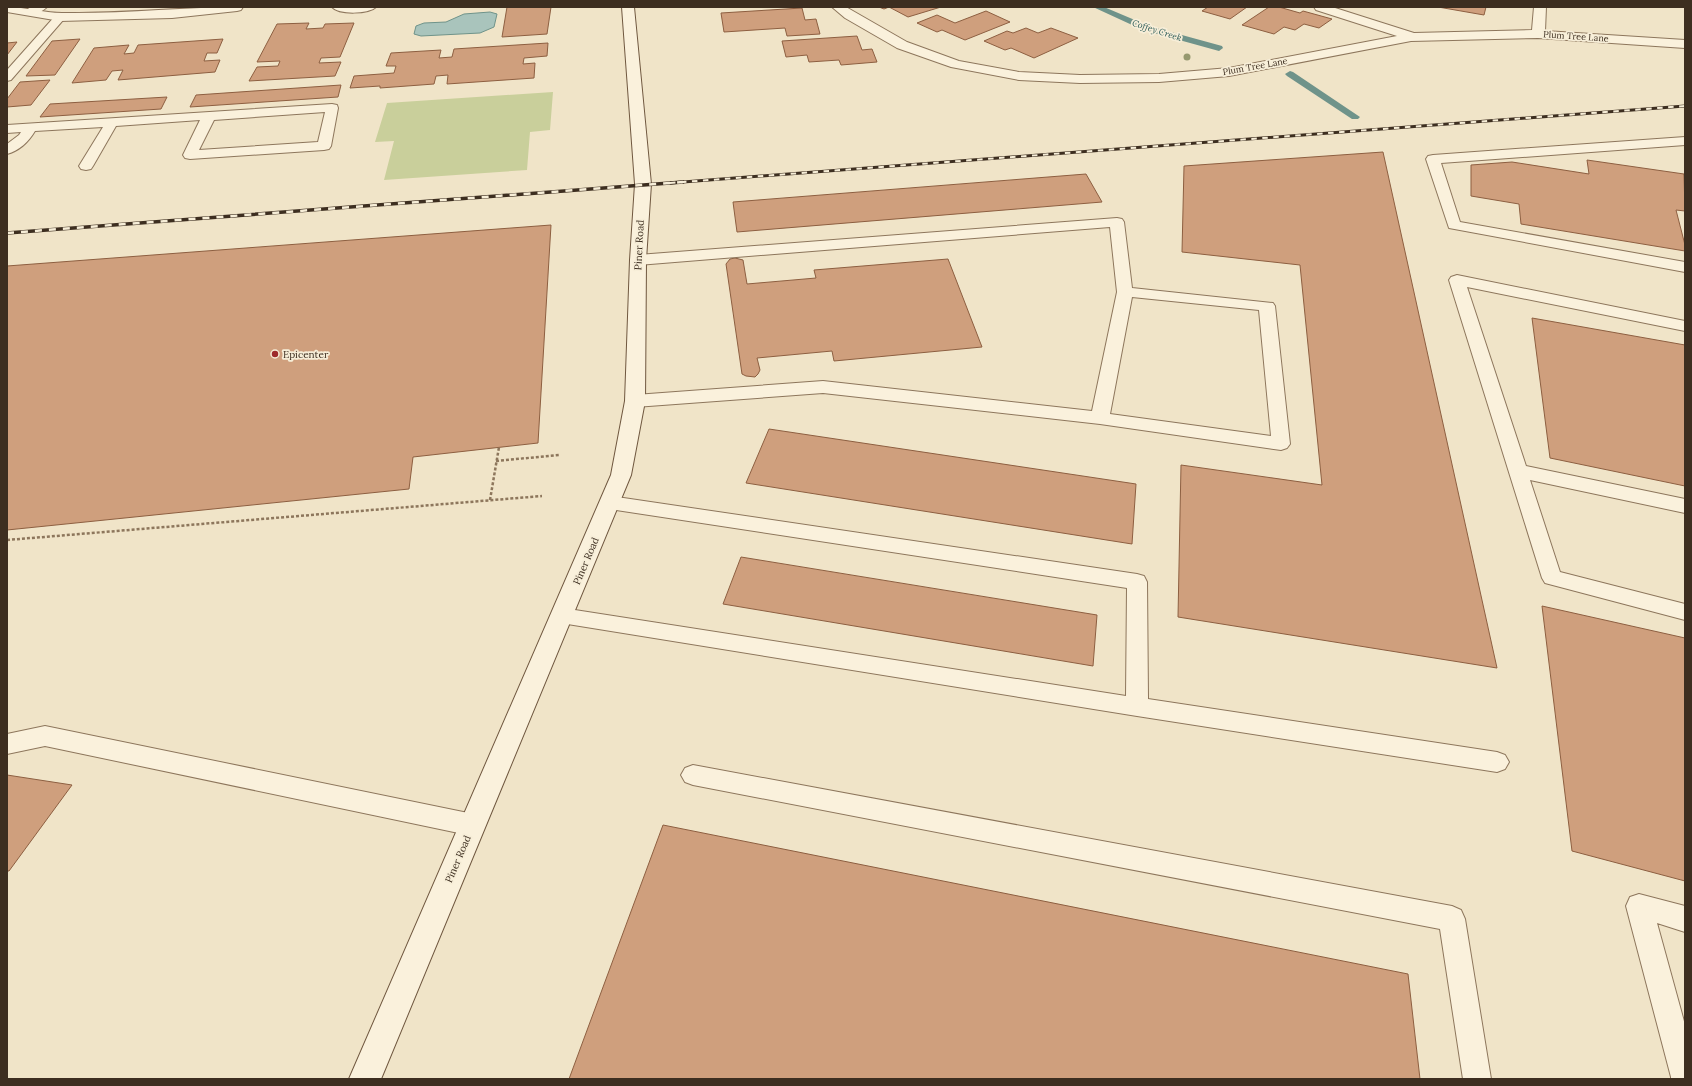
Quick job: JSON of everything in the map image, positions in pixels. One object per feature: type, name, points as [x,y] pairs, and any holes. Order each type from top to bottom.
[{"type":"street","points":[[7,8],[35,9],[60,17],[172,14],[237,7]]},
{"type":"street","name":"Piner Road","points":[[365,1079],[621,475],[634,401],[638,260],[643,184],[628,7]]},
{"type":"street","name":"Plum Tree Lane","points":[[838,7],[849,15],[902,45],[956,64],[1019,76],[1080,79],[1159,78],[1229,72],[1411,36],[1538,34],[1685,44]]},
{"type":"street","points":[[1320,7],[1411,36]]},
{"type":"street","points":[[1538,34],[1540,7]]},
{"type":"lane","points":[[338,7],[347,10],[370,7]]},
{"type":"lane","points":[[7,78],[60,17]]},
{"type":"lane","points":[[7,130],[112,122],[332,108],[324,146],[190,155],[209,116]]},
{"type":"lane","points":[[86,166],[112,122]]},
{"type":"lane","points":[[7,150],[24,138],[30,128]]},
{"type":"lane","points":[[1685,141],[1433,159],[1454,225],[1685,267]]},
{"type":"lane","points":[[638,260],[1117,222],[1124,292],[1100,418]]},
{"type":"lane","points":[[1685,326],[1457,280],[1552,578],[1685,612]]},
{"type":"lane","points":[[634,401],[823,387],[1100,418],[1281,444],[1266,306],[1124,292]]},
{"type":"lane","points":[[1518,470],[1685,506]]},
{"type":"lane","points":[[610,503],[1137,582],[1137,708]]},
{"type":"lane","points":[[562,616],[1137,708],[1497,762]]},
{"type":"lane","points":[[7,744],[45,736],[473,825]]},
{"type":"lane","points":[[693,775],[1452,919],[1477,1079]]},
{"type":"lane","points":[[1685,919],[1639,906],[1685,1077]]},
{"type":"path","points":[[490,500],[498,447]]},
{"type":"path","points":[[496,461],[559,455]]},
{"type":"path","points":[[7,540],[542,496]]},
{"type":"green space","points":[[553,92],[550,130],[530,132],[527,170],[384,180],[394,141],[375,142],[387,103]]},
{"type":"water","points":[[490,12],[497,14],[494,27],[480,33],[421,36],[414,34],[416,26],[424,23],[446,22],[464,14]]},
{"type":"building","points":[[507,7],[551,7],[547,34],[502,37]]},
{"type":"building","points":[[889,7],[941,7],[908,17]]},
{"type":"building","points":[[1208,7],[1247,7],[1230,19],[1202,11]]},
{"type":"building","points":[[1269,7],[1279,7],[1300,13],[1303,11],[1332,19],[1319,28],[1304,24],[1295,30],[1284,27],[1274,34],[1242,25]]},
{"type":"building","points":[[1438,7],[1486,7],[1484,15]]},
{"type":"building","points":[[802,8],[805,20],[816,19],[820,34],[787,36],[785,28],[724,32],[721,13]]},
{"type":"building","points":[[986,11],[1010,22],[965,40],[942,30],[937,32],[917,23],[937,15],[955,23]]},
{"type":"building","points":[[309,23],[306,29],[323,28],[325,24],[354,23],[340,57],[321,58],[319,63],[341,62],[335,76],[249,81],[257,67],[278,66],[280,61],[257,62],[277,24]]},
{"type":"building","points":[[1026,28],[1038,33],[1051,28],[1078,38],[1034,58],[1011,48],[1005,50],[984,41],[1007,31],[1013,33]]},
{"type":"building","points":[[857,36],[862,50],[872,49],[877,62],[841,65],[839,60],[809,62],[807,55],[786,57],[782,41]]},
{"type":"building","points":[[80,39],[55,75],[26,76],[52,41]]},
{"type":"building","points":[[223,39],[217,53],[207,53],[204,61],[220,60],[215,72],[118,80],[123,70],[112,71],[106,80],[72,83],[94,48],[129,45],[124,54],[134,53],[138,45]]},
{"type":"building","points":[[17,42],[7,55],[7,43]]},
{"type":"building","points":[[548,43],[547,56],[524,58],[523,64],[535,63],[534,78],[447,84],[448,75],[436,76],[434,84],[380,88],[380,86],[350,88],[354,76],[394,73],[396,66],[386,66],[391,53],[441,50],[439,58],[452,57],[454,49]]},
{"type":"building","points":[[50,80],[31,105],[7,107],[7,99],[20,82]]},
{"type":"building","points":[[341,85],[338,97],[190,107],[196,95]]},
{"type":"building","points":[[167,97],[161,109],[40,117],[50,104]]},
{"type":"building","points":[[1383,152],[1497,668],[1178,617],[1181,465],[1322,485],[1300,265],[1182,252],[1184,166]]},
{"type":"building","points":[[1587,160],[1684,174],[1685,211],[1676,210],[1685,245],[1685,251],[1521,224],[1519,204],[1471,196],[1471,165],[1512,162],[1589,174]]},
{"type":"building","points":[[1086,174],[1102,202],[737,232],[733,202]]},
{"type":"building","name":"Epicenter","points":[[551,225],[538,443],[413,457],[409,489],[7,530],[7,266]]},
{"type":"building","points":[[735,258],[743,260],[747,284],[816,278],[814,270],[948,259],[982,347],[834,361],[832,351],[757,358],[760,370],[758,374],[755,377],[746,376],[742,374],[726,264],[730,259]]},
{"type":"building","points":[[1532,318],[1685,345],[1685,486],[1550,458]]},
{"type":"building","points":[[769,429],[1136,484],[1132,544],[746,483]]},
{"type":"building","points":[[741,557],[1097,615],[1093,666],[723,604]]},
{"type":"building","points":[[1542,606],[1685,638],[1685,881],[1572,851]]},
{"type":"building","points":[[7,775],[72,785],[9,871],[7,871]]},
{"type":"building","points":[[663,825],[1408,974],[1420,1079],[569,1079]]},
{"type":"waterway","name":"Coffey Creek","points":[[1097,7],[1146,28],[1219,48]]},
{"type":"waterway","name":"Coffey Creek","points":[[1290,74],[1355,117]]},
{"type":"railway","points":[[670,183],[1685,106]]},
{"type":"railway","points":[[7,233],[683,182]]},
{"type":"place","name":"Epicenter","points":[[275,354]]}]
